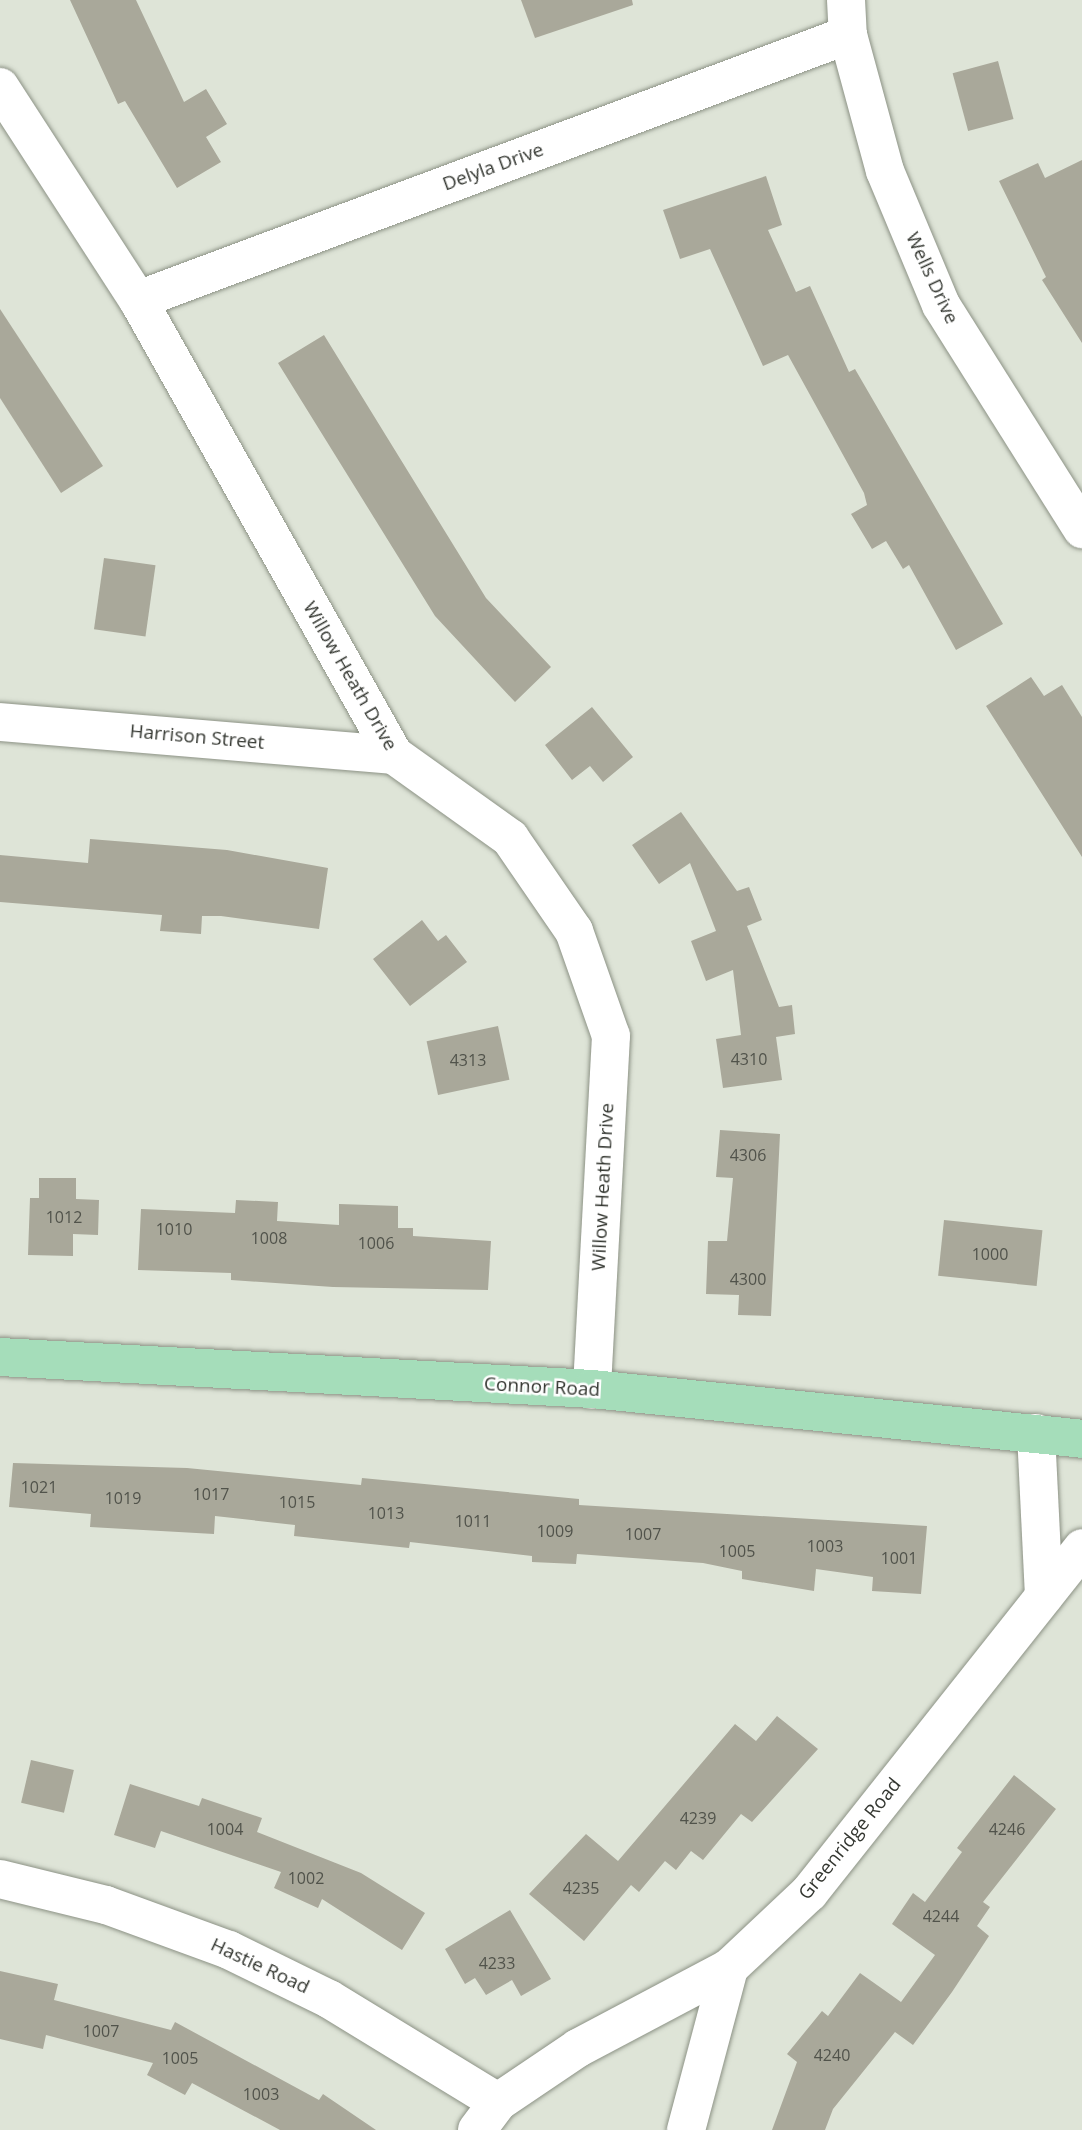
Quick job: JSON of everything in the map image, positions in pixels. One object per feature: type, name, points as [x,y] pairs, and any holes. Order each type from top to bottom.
[{"type":"main road","name":"Connor Road","points":[[0,1357],[592,1389],[1082,1439]]},
{"type":"street","name":"Delyla Drive","points":[[138,300],[847,17]]},
{"type":"street","name":"Wells Drive","points":[[847,17],[885,172],[941,305],[1082,529]]},
{"type":"street","name":"Willow Heath Drive","points":[[0,87],[138,300],[394,755],[510,838],[574,931],[611,1036],[592,1389]]},
{"type":"street","name":"Harrison Street","points":[[0,722],[394,755]]},
{"type":"street","points":[[1036,1433],[1044,1596]]},
{"type":"street","name":"Greenridge Road","points":[[487,2116],[578,2048],[729,1968],[809,1893],[1082,1548]]},
{"type":"street","name":"Hastie Road","points":[[0,1879],[106,1905],[229,1950],[329,1999],[487,2116]]},
{"type":"street","points":[[686,2130],[729,1968]]},
{"type":"building","points":[[70,0],[136,0],[184,102],[206,89],[227,124],[206,137],[221,162],[177,188],[125,101],[118,104]]},
{"type":"building","points":[[521,0],[632,0],[633,5],[535,38]]},
{"type":"building","points":[[998,61],[1014,119],[968,131],[953,73]]},
{"type":"building","points":[[1082,160],[1082,343],[1042,280],[1046,277],[999,181],[1038,163],[1045,178]]},
{"type":"building","points":[[766,176],[782,225],[768,230],[796,292],[810,286],[849,372],[855,369],[1003,624],[956,650],[909,565],[903,569],[886,541],[872,549],[851,514],[867,505],[864,493],[788,355],[763,366],[710,249],[680,259],[663,210]]},
{"type":"building","points":[[0,309],[103,466],[61,493],[0,398]]},
{"type":"building","points":[[324,335],[486,598],[551,667],[515,702],[435,616],[278,363]]},
{"type":"building","points":[[104,558],[155,565],[145,637],[94,629]]},
{"type":"building","points":[[1031,677],[1044,696],[1062,685],[1082,717],[1082,857],[986,706]]},
{"type":"building","points":[[592,707],[633,757],[603,782],[590,766],[572,780],[545,745]]},
{"type":"building","points":[[681,812],[737,891],[749,887],[762,920],[747,926],[779,1007],[792,1005],[795,1034],[776,1037],[782,1080],[723,1088],[716,1039],[741,1035],[733,970],[706,981],[691,941],[716,931],[690,863],[659,884],[632,845]]},
{"type":"building","points":[[90,839],[227,850],[328,868],[319,929],[202,916],[201,934],[160,931],[162,915],[0,902],[0,855],[88,863]]},
{"type":"building","points":[[422,920],[438,941],[446,935],[467,962],[410,1006],[373,959]]},
{"type":"building","points":[[498,1026],[509,1080],[438,1095],[427,1041]]},
{"type":"building","points":[[720,1130],[780,1134],[771,1316],[738,1315],[739,1295],[706,1294],[708,1241],[727,1241],[733,1178],[716,1177]]},
{"type":"building","points":[[39,1178],[76,1178],[76,1199],[99,1200],[98,1235],[73,1234],[73,1256],[28,1255],[30,1198],[39,1198]]},
{"type":"building","points":[[236,1200],[278,1202],[277,1221],[339,1225],[339,1204],[398,1206],[398,1228],[413,1228],[413,1236],[491,1241],[488,1290],[333,1287],[231,1280],[231,1273],[138,1270],[141,1209],[235,1213]]},
{"type":"building","points":[[944,1220],[1042,1230],[1037,1286],[938,1276]]},
{"type":"building","points":[[13,1463],[187,1468],[361,1485],[362,1478],[579,1499],[579,1505],[927,1526],[921,1594],[872,1591],[873,1577],[816,1569],[814,1591],[742,1579],[742,1571],[703,1563],[577,1554],[576,1564],[532,1562],[532,1556],[410,1542],[409,1548],[294,1536],[295,1525],[215,1516],[214,1534],[90,1527],[91,1514],[9,1507]]},
{"type":"building","points":[[777,1716],[818,1749],[752,1822],[741,1814],[703,1860],[691,1851],[676,1870],[665,1861],[639,1892],[631,1885],[584,1941],[529,1894],[586,1834],[618,1861],[735,1724],[756,1741]]},
{"type":"building","points":[[31,1760],[74,1770],[64,1813],[21,1803]]},
{"type":"building","points":[[1014,1775],[1056,1809],[983,1902],[990,1907],[977,1926],[989,1936],[952,1992],[913,2045],[895,2032],[833,2109],[825,2130],[772,2130],[797,2062],[787,2054],[822,2011],[828,2016],[860,1973],[901,2002],[935,1955],[892,1924],[913,1893],[925,1902],[962,1852],[957,1848]]},
{"type":"building","points":[[130,1784],[199,1806],[202,1798],[262,1818],[257,1832],[361,1873],[425,1913],[402,1950],[322,1899],[318,1908],[274,1888],[281,1872],[161,1831],[155,1848],[114,1835]]},
{"type":"building","points":[[510,1910],[551,1979],[521,1996],[512,1980],[486,1995],[475,1978],[465,1984],[445,1949]]},
{"type":"building","points":[[0,1971],[58,1984],[54,2000],[171,2030],[175,2022],[319,2100],[323,2094],[376,2130],[280,2130],[192,2083],[185,2095],[147,2075],[153,2063],[46,2035],[43,2049],[0,2039]]}]
